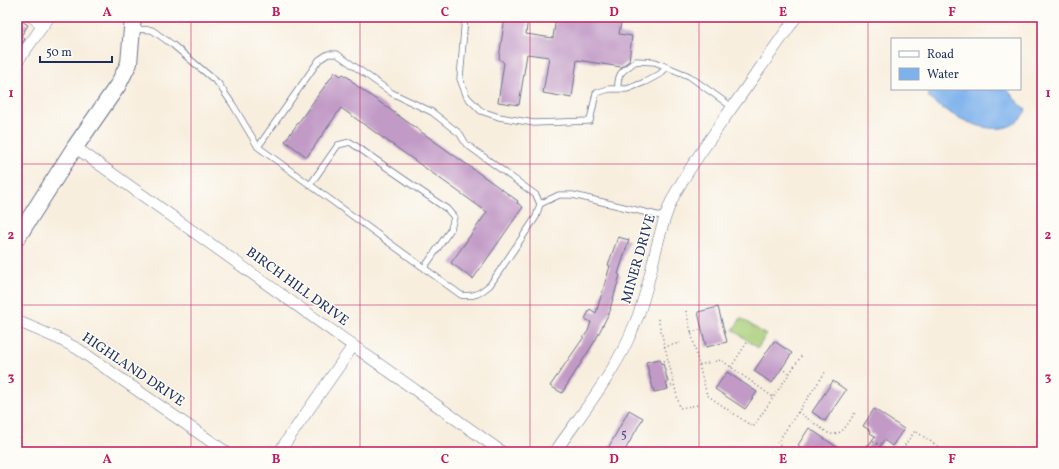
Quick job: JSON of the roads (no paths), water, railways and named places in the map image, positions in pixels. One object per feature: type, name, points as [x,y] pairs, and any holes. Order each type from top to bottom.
[{"type":"street","points":[[17,62],[46,21],[32,17]]},
{"type":"street","name":"MINER DRIVE","points":[[556,452],[613,367],[625,346],[636,322],[645,296],[657,243],[665,217],[681,183],[732,107],[796,17]]},
{"type":"street","points":[[17,238],[75,147],[118,85],[129,63],[133,23]]},
{"type":"street","name":"BIRCH HILL DRIVE","points":[[75,147],[502,452]]},
{"type":"street","name":"HIGHLAND DRIVE","points":[[17,321],[57,338],[78,349],[226,452]]},
{"type":"street","points":[[279,452],[353,346]]},
{"type":"lane","points":[[465,17],[460,79],[467,97],[481,111],[499,117],[534,122],[590,121],[596,93],[609,89],[627,89],[660,74],[667,67]]},
{"type":"lane","points":[[133,23],[152,30],[173,45],[218,83],[234,104],[258,147],[461,295],[471,297],[480,293],[490,285],[536,217],[540,204],[536,195],[466,144],[460,134],[432,112],[392,93],[337,54],[328,54],[319,60],[258,147]]},
{"type":"lane","points":[[618,89],[617,79],[622,72],[636,61],[655,62],[689,76],[732,107]]},
{"type":"lane","points":[[310,185],[338,145],[350,142],[447,208],[454,217],[451,229],[424,268]]},
{"type":"lane","points":[[540,204],[558,195],[573,195],[665,217]]},
{"type":"water","points":[[928,90],[1008,90],[1026,110],[1017,121],[1006,127],[993,128],[979,126],[964,120],[939,106],[929,98]]}]
